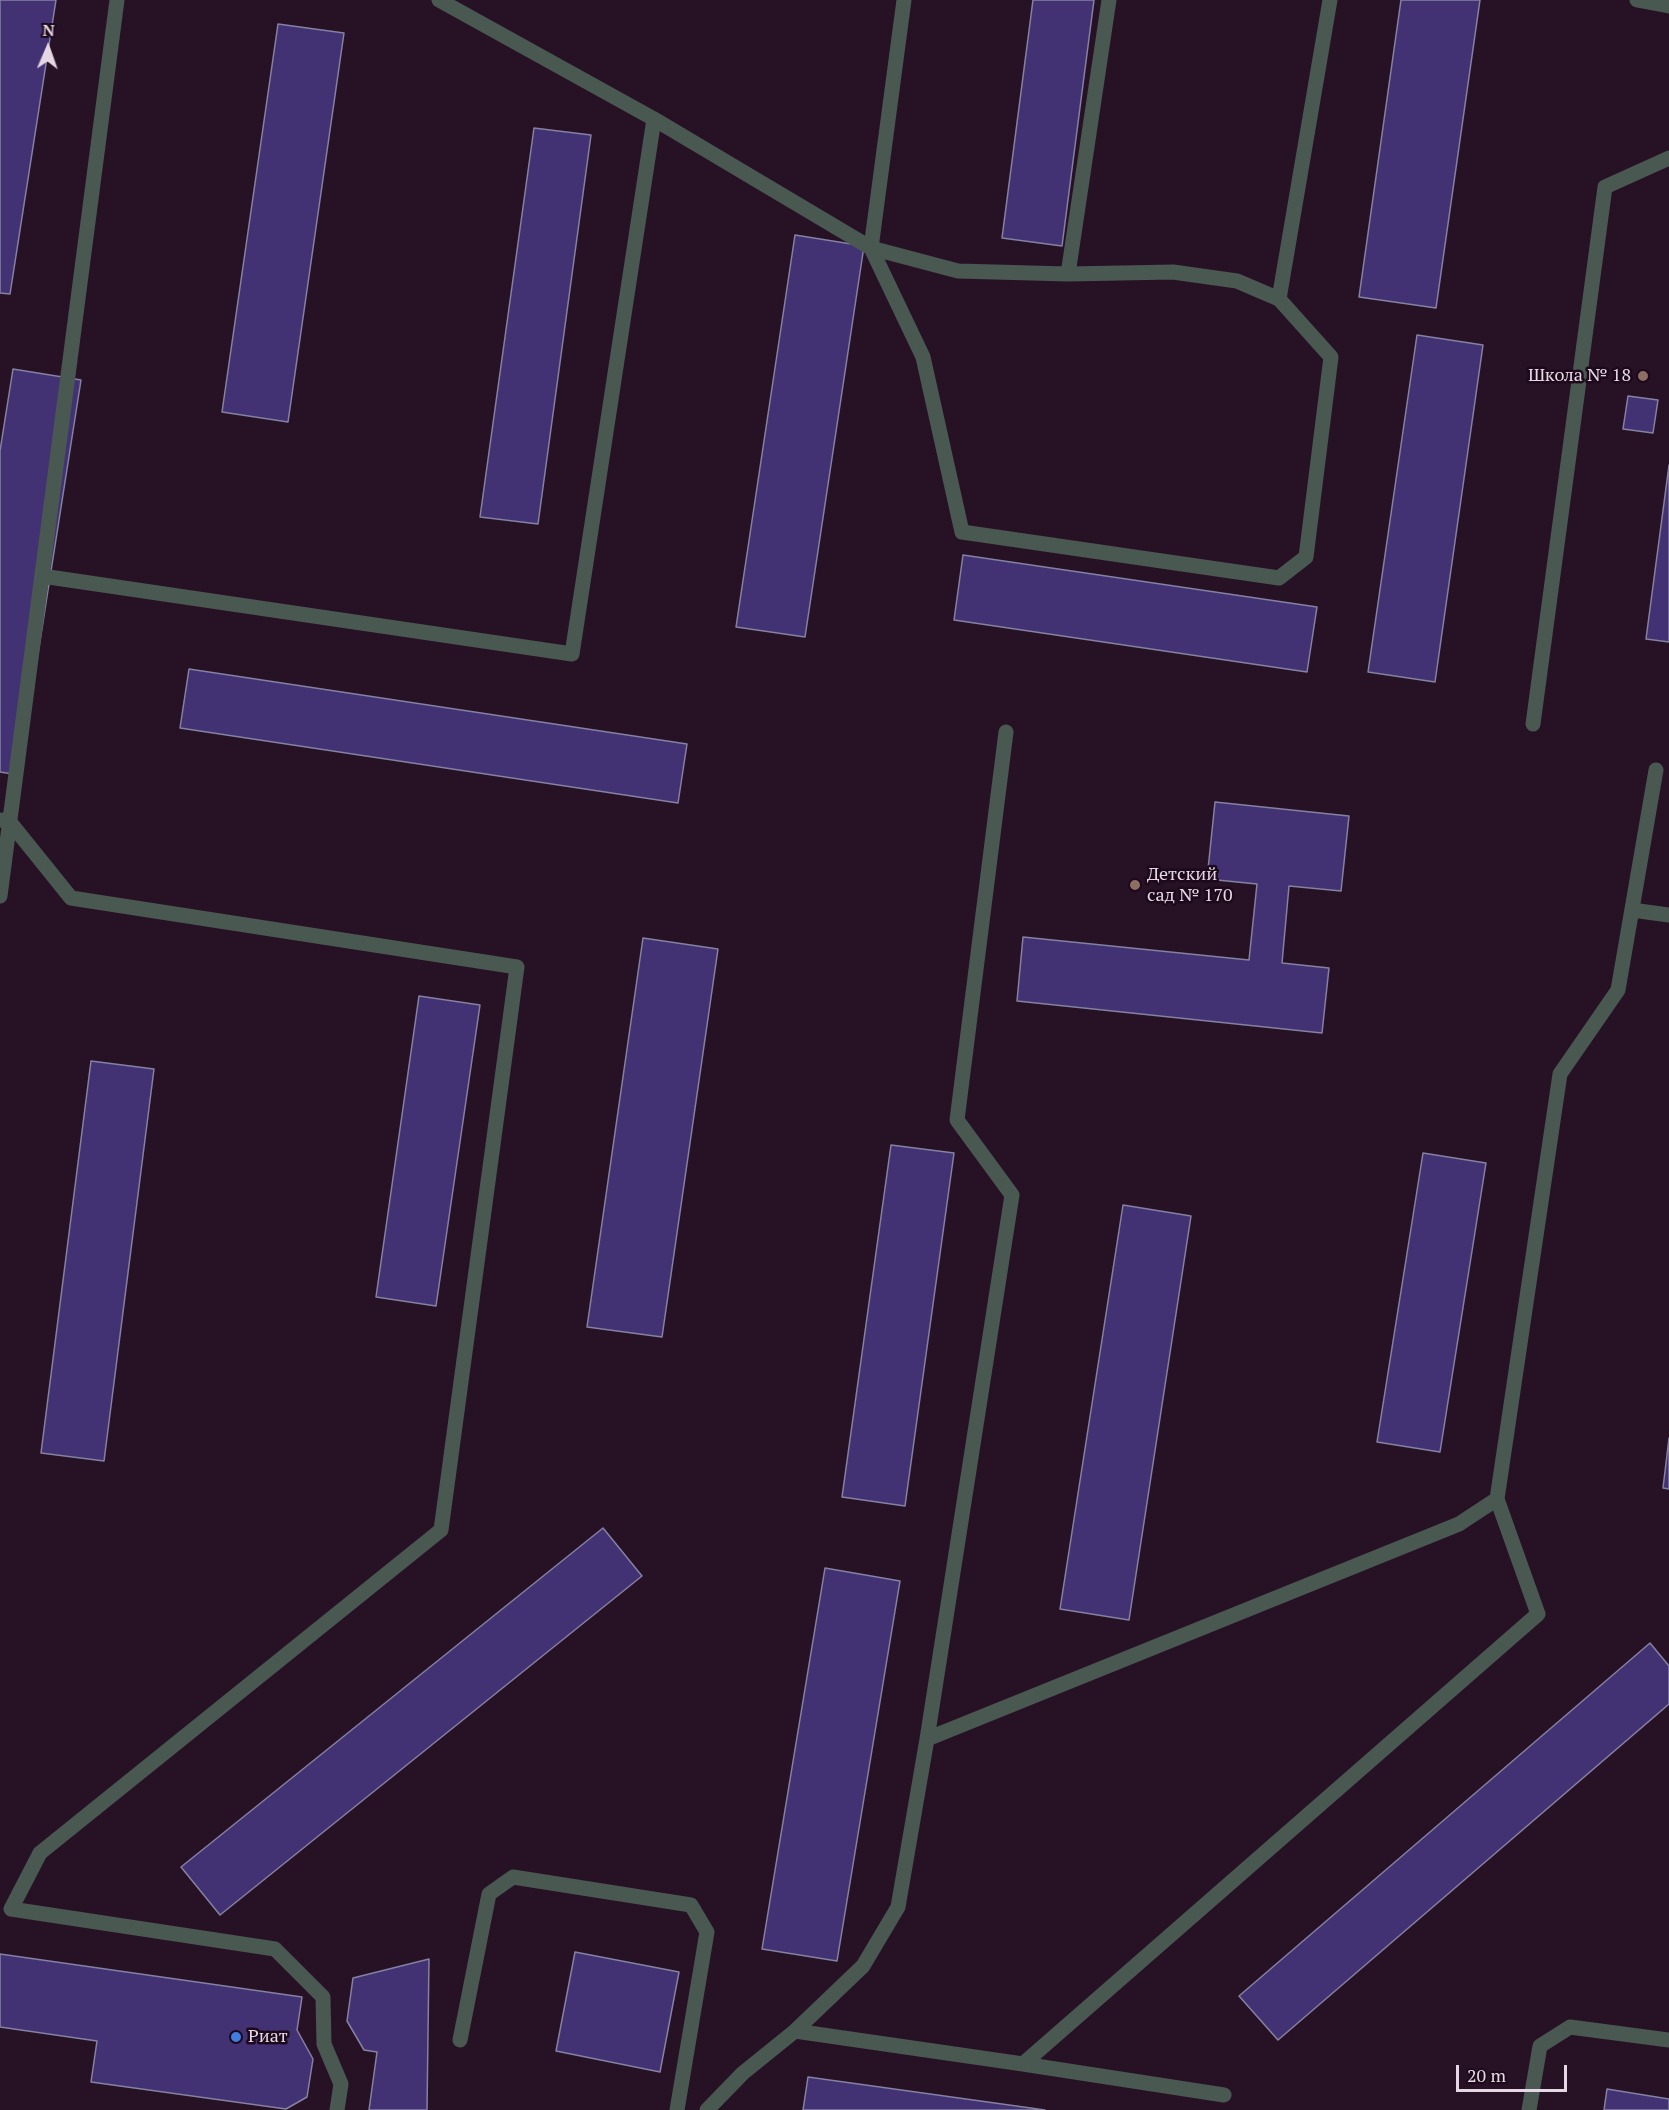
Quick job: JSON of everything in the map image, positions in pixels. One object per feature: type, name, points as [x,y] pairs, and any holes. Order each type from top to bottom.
[{"type":"street","points":[[0,896],[4,820],[42,576],[117,0]]},
{"type":"street","points":[[439,0],[654,119],[871,248],[958,271],[1068,274],[1173,272],[1237,281],[1279,299],[1331,357],[1306,556],[1279,578],[962,532],[923,357],[871,248],[904,0]]},
{"type":"street","points":[[1068,274],[1109,0]]},
{"type":"street","points":[[1279,299],[1330,0]]},
{"type":"street","points":[[1637,0],[1669,6]]},
{"type":"street","points":[[42,576],[572,654],[654,119]]},
{"type":"street","points":[[1533,724],[1605,187],[1669,158]]},
{"type":"street","points":[[707,2110],[743,2073],[795,2031],[863,1966],[898,1907],[927,1739],[1012,1195],[957,1120],[1006,732]]},
{"type":"street","points":[[1023,2064],[1538,1614],[1497,1499],[1560,1074],[1618,990],[1656,770]]},
{"type":"street","points":[[4,820],[71,898],[517,967],[441,1530],[40,1853],[5,1909],[275,1949],[323,1997],[324,2044],[341,2084],[337,2110]]},
{"type":"street","points":[[1632,910],[1669,915]]},
{"type":"street","points":[[927,1739],[1459,1524],[1497,1499]]},
{"type":"street","points":[[460,2040],[489,1893],[513,1876],[691,1905],[707,1932],[677,2110]]},
{"type":"street","points":[[1529,2110],[1540,2046],[1570,2027],[1669,2040]]},
{"type":"street","points":[[795,2031],[1224,2095]]},
{"type":"building","points":[[0,0],[56,0],[10,294],[0,293]]},
{"type":"building","points":[[1033,0],[1094,0],[1062,246],[1002,238]]},
{"type":"building","points":[[1401,0],[1480,0],[1436,308],[1359,297]]},
{"type":"building","points":[[278,24],[344,33],[288,422],[222,412]]},
{"type":"building","points":[[534,128],[591,135],[538,524],[480,517]]},
{"type":"building","points":[[795,235],[864,246],[805,637],[736,627]]},
{"type":"building","points":[[1417,335],[1483,345],[1435,682],[1368,672]]},
{"type":"building","points":[[13,369],[81,380],[19,775],[0,772],[0,451]]},
{"type":"building","points":[[1628,396],[1658,400],[1653,433],[1623,429]]},
{"type":"building","points":[[1669,465],[1669,642],[1646,639]]},
{"type":"building","points":[[963,555],[1317,607],[1307,672],[954,620]]},
{"type":"building","points":[[189,669],[687,744],[678,803],[180,728]]},
{"type":"building","points":[[1215,802],[1349,816],[1341,891],[1289,886],[1282,963],[1329,968],[1322,1033],[1017,1001],[1023,937],[1249,960],[1257,884],[1207,879]]},
{"type":"building","points":[[643,938],[718,949],[662,1337],[587,1327]]},
{"type":"building","points":[[419,996],[480,1005],[436,1306],[376,1297]]},
{"type":"building","points":[[91,1061],[154,1069],[104,1461],[41,1453]]},
{"type":"building","points":[[891,1145],[954,1153],[905,1506],[842,1497]]},
{"type":"building","points":[[1423,1153],[1486,1163],[1440,1452],[1377,1442]]},
{"type":"building","points":[[1123,1205],[1191,1216],[1129,1620],[1060,1609]]},
{"type":"building","points":[[1669,1438],[1669,1489],[1663,1488]]},
{"type":"building","points":[[603,1528],[642,1576],[220,1915],[181,1867]]},
{"type":"building","points":[[825,1568],[900,1581],[837,1961],[762,1949]]},
{"type":"building","points":[[1650,1643],[1669,1666],[1669,1704],[1278,2040],[1239,1996]]},
{"type":"building","points":[[575,1952],[679,1972],[660,2072],[556,2051]]},
{"type":"building","points":[[0,1954],[302,1997],[297,2030],[313,2059],[307,2097],[286,2109],[91,2082],[97,2041],[0,2027]]},
{"type":"building","points":[[429,1959],[427,2110],[369,2110],[377,2052],[364,2050],[347,2021],[353,1978]]},
{"type":"building","points":[[808,2077],[1045,2110],[803,2110]]},
{"type":"building","points":[[1607,2089],[1669,2099],[1669,2110],[1604,2110]]},
{"type":"place","name":"Школа № 18","points":[[1643,376]]},
{"type":"place","name":"Детский сад № 170","points":[[1135,885]]},
{"type":"place","name":"Риат","points":[[236,2037]]}]
